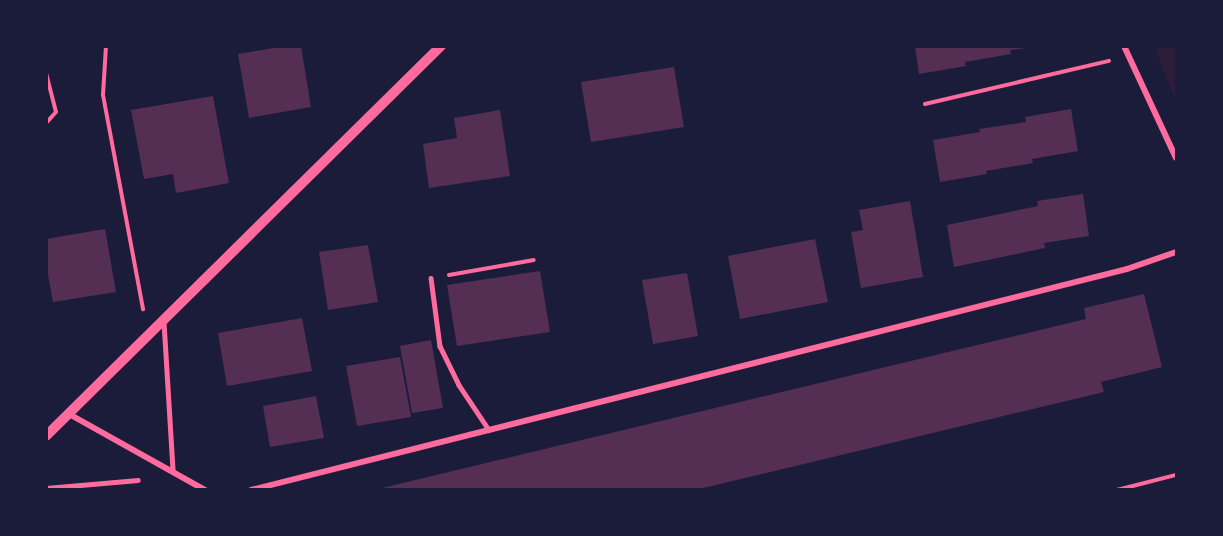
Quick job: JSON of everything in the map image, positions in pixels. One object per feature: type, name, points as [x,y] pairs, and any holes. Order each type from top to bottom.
[{"type":"street","points":[[46,436],[441,46]]},
{"type":"street","points":[[1124,46],[1127,57],[1176,158]]},
{"type":"street","points":[[251,489],[1127,269],[1176,252]]},
{"type":"street","points":[[68,413],[205,489]]},
{"type":"lane","points":[[431,278],[440,346],[459,385],[489,430]]},
{"type":"lane","points":[[164,322],[173,471]]},
{"type":"lane","points":[[46,488],[138,480]]},
{"type":"path","points":[[106,46],[103,95],[143,315]]},
{"type":"path","points":[[925,104],[1127,57]]},
{"type":"path","points":[[46,73],[56,112],[46,123]]},
{"type":"path","points":[[431,278],[534,260]]},
{"type":"path","points":[[1117,489],[1176,475]]},
{"type":"shaded area","points":[[1155,47],[1176,47],[1176,99],[1170,87]]},
{"type":"building","points":[[286,46],[301,46],[311,107],[249,118],[238,54]]},
{"type":"building","points":[[915,46],[1026,46],[1026,48],[1010,50],[1011,54],[965,62],[966,66],[919,74]]},
{"type":"building","points":[[674,67],[684,127],[591,142],[581,82]]},
{"type":"building","points":[[213,96],[229,183],[176,193],[173,174],[144,179],[131,110]]},
{"type":"building","points":[[1071,109],[1078,151],[1032,159],[1033,163],[986,171],[987,174],[940,182],[933,140],[980,132],[979,129],[1026,122],[1025,117]]},
{"type":"building","points":[[500,110],[510,176],[429,188],[423,144],[457,138],[454,118]]},
{"type":"building","points":[[1083,194],[1089,236],[1044,243],[1045,248],[954,267],[947,225],[1038,206],[1037,201]]},
{"type":"building","points":[[910,201],[923,277],[861,288],[851,232],[863,230],[859,210]]},
{"type":"building","points":[[105,229],[116,292],[53,302],[46,264],[46,239]]},
{"type":"building","points":[[815,239],[828,302],[740,319],[728,256]]},
{"type":"building","points":[[368,245],[378,302],[328,310],[319,252]]},
{"type":"building","points":[[540,271],[550,332],[457,346],[447,285]]},
{"type":"building","points":[[687,273],[698,336],[653,344],[642,280]]},
{"type":"building","points":[[1144,294],[1162,367],[1101,382],[1104,392],[699,489],[378,489],[1086,319],[1084,308]]},
{"type":"building","points":[[302,318],[312,371],[227,386],[218,333]]},
{"type":"building","points":[[431,340],[443,408],[412,413],[400,346]]},
{"type":"building","points":[[400,357],[411,417],[357,426],[346,366]]},
{"type":"building","points":[[316,396],[324,438],[270,447],[263,406]]}]
